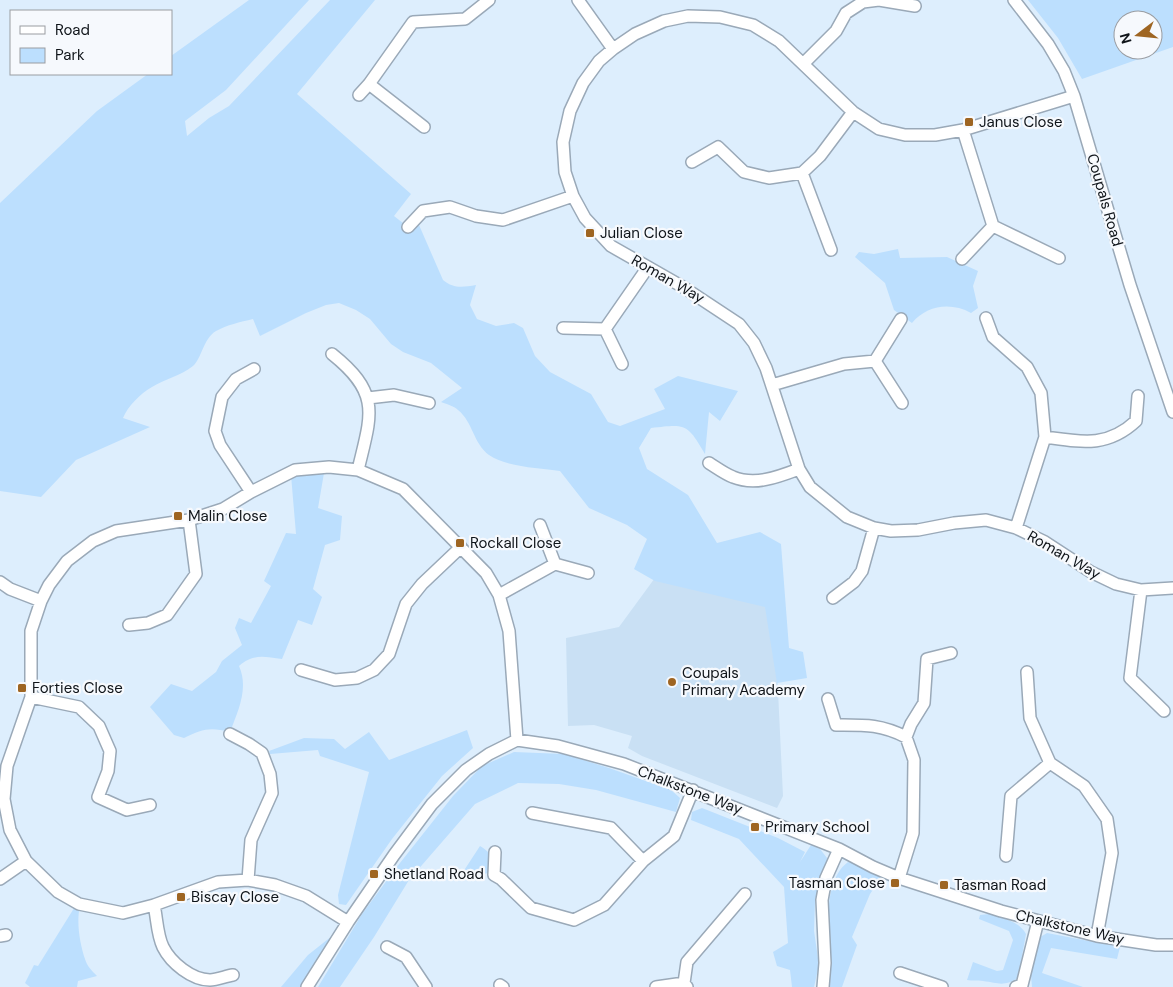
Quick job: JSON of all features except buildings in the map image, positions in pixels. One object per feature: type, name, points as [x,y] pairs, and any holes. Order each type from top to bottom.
[{"type":"street","points":[[359,95],[413,22],[465,19],[490,0]]},
{"type":"street","points":[[578,0],[613,48]]},
{"type":"street","points":[[803,64],[836,31],[846,13],[863,2],[879,0],[915,6]]},
{"type":"street","name":"Coupals Road","points":[[1014,0],[1048,44],[1064,70],[1074,96],[1130,285],[1173,412]]},
{"type":"street","name":"Roman Way","points":[[1074,96],[963,130],[936,135],[905,135],[879,128],[853,112],[780,41],[753,25],[720,17],[688,16],[664,21],[635,34],[613,48],[599,61],[583,84],[570,111],[563,142],[565,172],[573,196],[585,218],[611,246],[698,296],[739,324],[754,342],[772,385],[799,469],[810,487],[847,517],[874,528],[891,531],[918,530],[954,523],[986,520],[1016,528],[1045,542],[1091,572],[1116,584],[1141,590],[1173,588]]},
{"type":"street","points":[[369,84],[424,127]]},
{"type":"street","points":[[692,162],[718,147],[744,172],[769,178],[802,173],[820,156],[853,112]]},
{"type":"street","points":[[963,130],[993,226],[1059,258]]},
{"type":"street","points":[[802,173],[831,250]]},
{"type":"street","points":[[408,227],[423,211],[450,208],[476,216],[503,220],[573,196]]},
{"type":"street","points":[[962,259],[993,226]]},
{"type":"street","points":[[605,330],[648,267]]},
{"type":"street","points":[[986,318],[993,337],[1027,367],[1041,393],[1045,437],[1016,528]]},
{"type":"street","points":[[875,361],[902,319]]},
{"type":"street","points":[[563,328],[605,330]]},
{"type":"street","points":[[605,330],[622,364]]},
{"type":"street","points":[[332,354],[350,368],[362,385],[368,398],[370,421],[358,470]]},
{"type":"street","points":[[772,385],[844,364],[875,361]]},
{"type":"street","points":[[875,361],[902,403]]},
{"type":"street","points":[[251,492],[220,445],[215,431],[222,397],[236,379],[254,369]]},
{"type":"street","points":[[368,398],[394,395],[429,403]]},
{"type":"street","points":[[1045,437],[1084,443],[1112,437],[1129,428],[1136,420],[1138,396]]},
{"type":"street","points":[[709,464],[734,478],[758,481],[777,478],[799,469]]},
{"type":"street","points":[[307,987],[348,922],[432,804],[466,770],[489,754],[517,740],[509,630],[499,595],[486,573],[403,489],[358,470],[329,467],[295,470],[251,492],[223,509],[189,520],[116,531],[93,541],[67,561],[49,585],[41,601],[32,631],[32,697],[6,766],[4,799],[10,830],[26,861],[58,892],[79,904],[123,912],[154,905],[218,882],[248,880],[275,885],[306,896],[348,922]]},
{"type":"street","points":[[129,624],[148,624],[167,615],[196,574],[189,520]]},
{"type":"street","points":[[540,525],[555,564]]},
{"type":"street","points":[[833,598],[854,582],[862,571],[874,528]]},
{"type":"street","points":[[301,670],[335,680],[357,678],[374,670],[389,654],[406,604],[422,584],[461,547]]},
{"type":"street","points":[[499,595],[555,564],[588,573]]},
{"type":"street","points":[[0,582],[10,589],[41,601]]},
{"type":"street","points":[[1141,590],[1130,678],[1164,710]]},
{"type":"street","points":[[899,878],[913,833],[914,760],[906,737],[924,702],[927,659],[951,653]]},
{"type":"street","points":[[1028,672],[1030,718],[1050,762],[1084,786],[1107,819],[1112,853],[1097,936]]},
{"type":"street","points":[[32,697],[79,707],[99,726],[110,751],[108,771],[98,797],[127,810],[150,805]]},
{"type":"street","points":[[828,698],[836,725],[866,725],[889,728],[906,737]]},
{"type":"street","points":[[230,734],[262,753],[270,774],[272,793],[251,840],[248,880]]},
{"type":"street","name":"Chalkstone Way","points":[[517,740],[558,746],[624,764],[839,849],[899,878],[1038,921],[1097,936],[1173,946]]},
{"type":"street","points":[[1006,856],[1011,796],[1050,762]]},
{"type":"street","points":[[495,852],[494,876],[501,879],[531,908],[574,920],[604,905],[643,861],[674,836],[693,790]]},
{"type":"street","points":[[532,813],[611,828],[643,861]]},
{"type":"street","points":[[823,987],[825,963],[822,900],[826,878],[839,849]]},
{"type":"street","points":[[0,879],[26,861]]},
{"type":"street","points":[[656,987],[686,985],[687,962],[745,894]]},
{"type":"street","points":[[154,905],[162,945],[168,956],[186,972],[210,984],[233,974]]},
{"type":"street","points":[[1021,986],[1038,921]]},
{"type":"street","points":[[387,947],[406,957],[426,987]]},
{"type":"street","points":[[900,973],[942,987]]},
{"type":"shaded area","name":"Coupals Primary Academy","points":[[660,571],[773,585],[783,796],[777,808],[642,756],[628,748],[632,736],[594,725],[568,726],[566,638],[619,627]]},
{"type":"green space","points":[[249,0],[309,0],[226,90],[185,121],[187,136],[209,118],[229,106],[330,0],[375,0],[297,94],[411,194],[394,216],[408,227],[419,225],[443,280],[455,286],[476,285],[470,305],[477,319],[496,326],[514,323],[523,328],[535,356],[550,372],[591,394],[608,422],[620,426],[665,409],[654,389],[678,376],[738,391],[720,421],[709,412],[705,454],[694,436],[679,426],[651,428],[639,448],[647,469],[688,495],[717,543],[760,532],[781,544],[789,648],[803,652],[807,678],[777,683],[765,607],[655,581],[634,569],[647,539],[627,525],[589,508],[560,471],[513,465],[489,455],[480,445],[463,415],[454,407],[441,402],[462,388],[431,363],[403,352],[391,344],[370,319],[356,310],[339,303],[326,305],[306,313],[260,336],[253,319],[229,325],[216,331],[205,343],[199,358],[193,366],[143,393],[131,405],[123,418],[150,427],[76,460],[41,497],[0,491],[0,203],[97,111],[147,75],[172,75],[172,55]]},
{"type":"green space","points":[[1028,0],[1173,0],[1173,47],[1163,51],[1163,10],[1113,10],[1113,60],[1136,60],[1082,79],[1058,38]]},
{"type":"green space","points":[[898,249],[900,258],[947,257],[978,271],[973,286],[978,308],[971,313],[955,307],[940,307],[925,312],[912,323],[894,310],[885,283],[855,257],[859,252],[874,254]]},
{"type":"green space","points":[[324,473],[318,508],[342,516],[340,540],[325,545],[313,589],[322,597],[312,625],[298,620],[282,659],[254,658],[239,666],[242,674],[243,691],[230,732],[211,729],[184,738],[174,735],[150,707],[171,684],[192,691],[216,672],[222,661],[242,645],[235,628],[239,618],[251,623],[271,586],[264,581],[286,533],[296,534],[291,475]]},
{"type":"green space","points":[[467,730],[473,748],[442,776],[392,839],[346,905],[339,904],[338,895],[369,772],[320,756],[318,750],[270,754],[269,751],[304,738],[334,739],[345,749],[369,732],[389,760]]},
{"type":"green space","points":[[514,752],[564,754],[671,790],[680,798],[676,812],[596,790],[559,784],[518,783],[475,804],[409,880],[340,987],[318,987],[362,914],[453,796],[482,766]]},
{"type":"green space","points":[[702,808],[778,838],[805,852],[800,862],[811,845],[820,849],[827,858],[815,901],[814,931],[819,965],[814,987],[792,987],[790,970],[777,966],[773,952],[788,943],[784,887],[739,839],[691,820],[692,812]]},
{"type":"green space","points":[[480,846],[490,856],[491,871],[470,877],[463,872]]},
{"type":"green space","points":[[848,862],[858,864],[883,875],[870,894],[852,937],[857,945],[842,987],[830,987],[829,902],[832,886],[838,873]]},
{"type":"green space","points":[[76,905],[80,906],[79,926],[83,953],[88,966],[97,976],[78,981],[77,987],[30,987],[25,983],[34,965],[38,966]]},
{"type":"green space","points":[[989,914],[1015,923],[1026,934],[1018,978],[1008,983],[1001,984],[967,980],[973,962],[997,971],[1003,970],[1013,940],[1009,931],[979,919],[980,915]]},
{"type":"green space","points":[[337,932],[305,987],[281,987],[308,955]]},
{"type":"green space","points":[[1047,933],[1120,947],[1117,959],[1051,948],[1042,973],[1083,987],[1032,987],[1030,965],[1037,939]]},
{"type":"place","name":"Janus Close","points":[[969,122]]},
{"type":"place","name":"Julian Close","points":[[590,233]]},
{"type":"place","name":"Malin Close","points":[[178,516]]},
{"type":"place","name":"Rockall Close","points":[[460,543]]},
{"type":"place","name":"Coupals Primary Academy","points":[[672,682]]},
{"type":"place","name":"Forties Close","points":[[22,688]]},
{"type":"place","name":"Primary School","points":[[755,827]]},
{"type":"place","name":"Shetland Road","points":[[374,874]]},
{"type":"place","name":"Tasman Close","points":[[895,883]]},
{"type":"place","name":"Tasman Road","points":[[944,885]]},
{"type":"place","name":"Biscay Close","points":[[181,897]]}]
